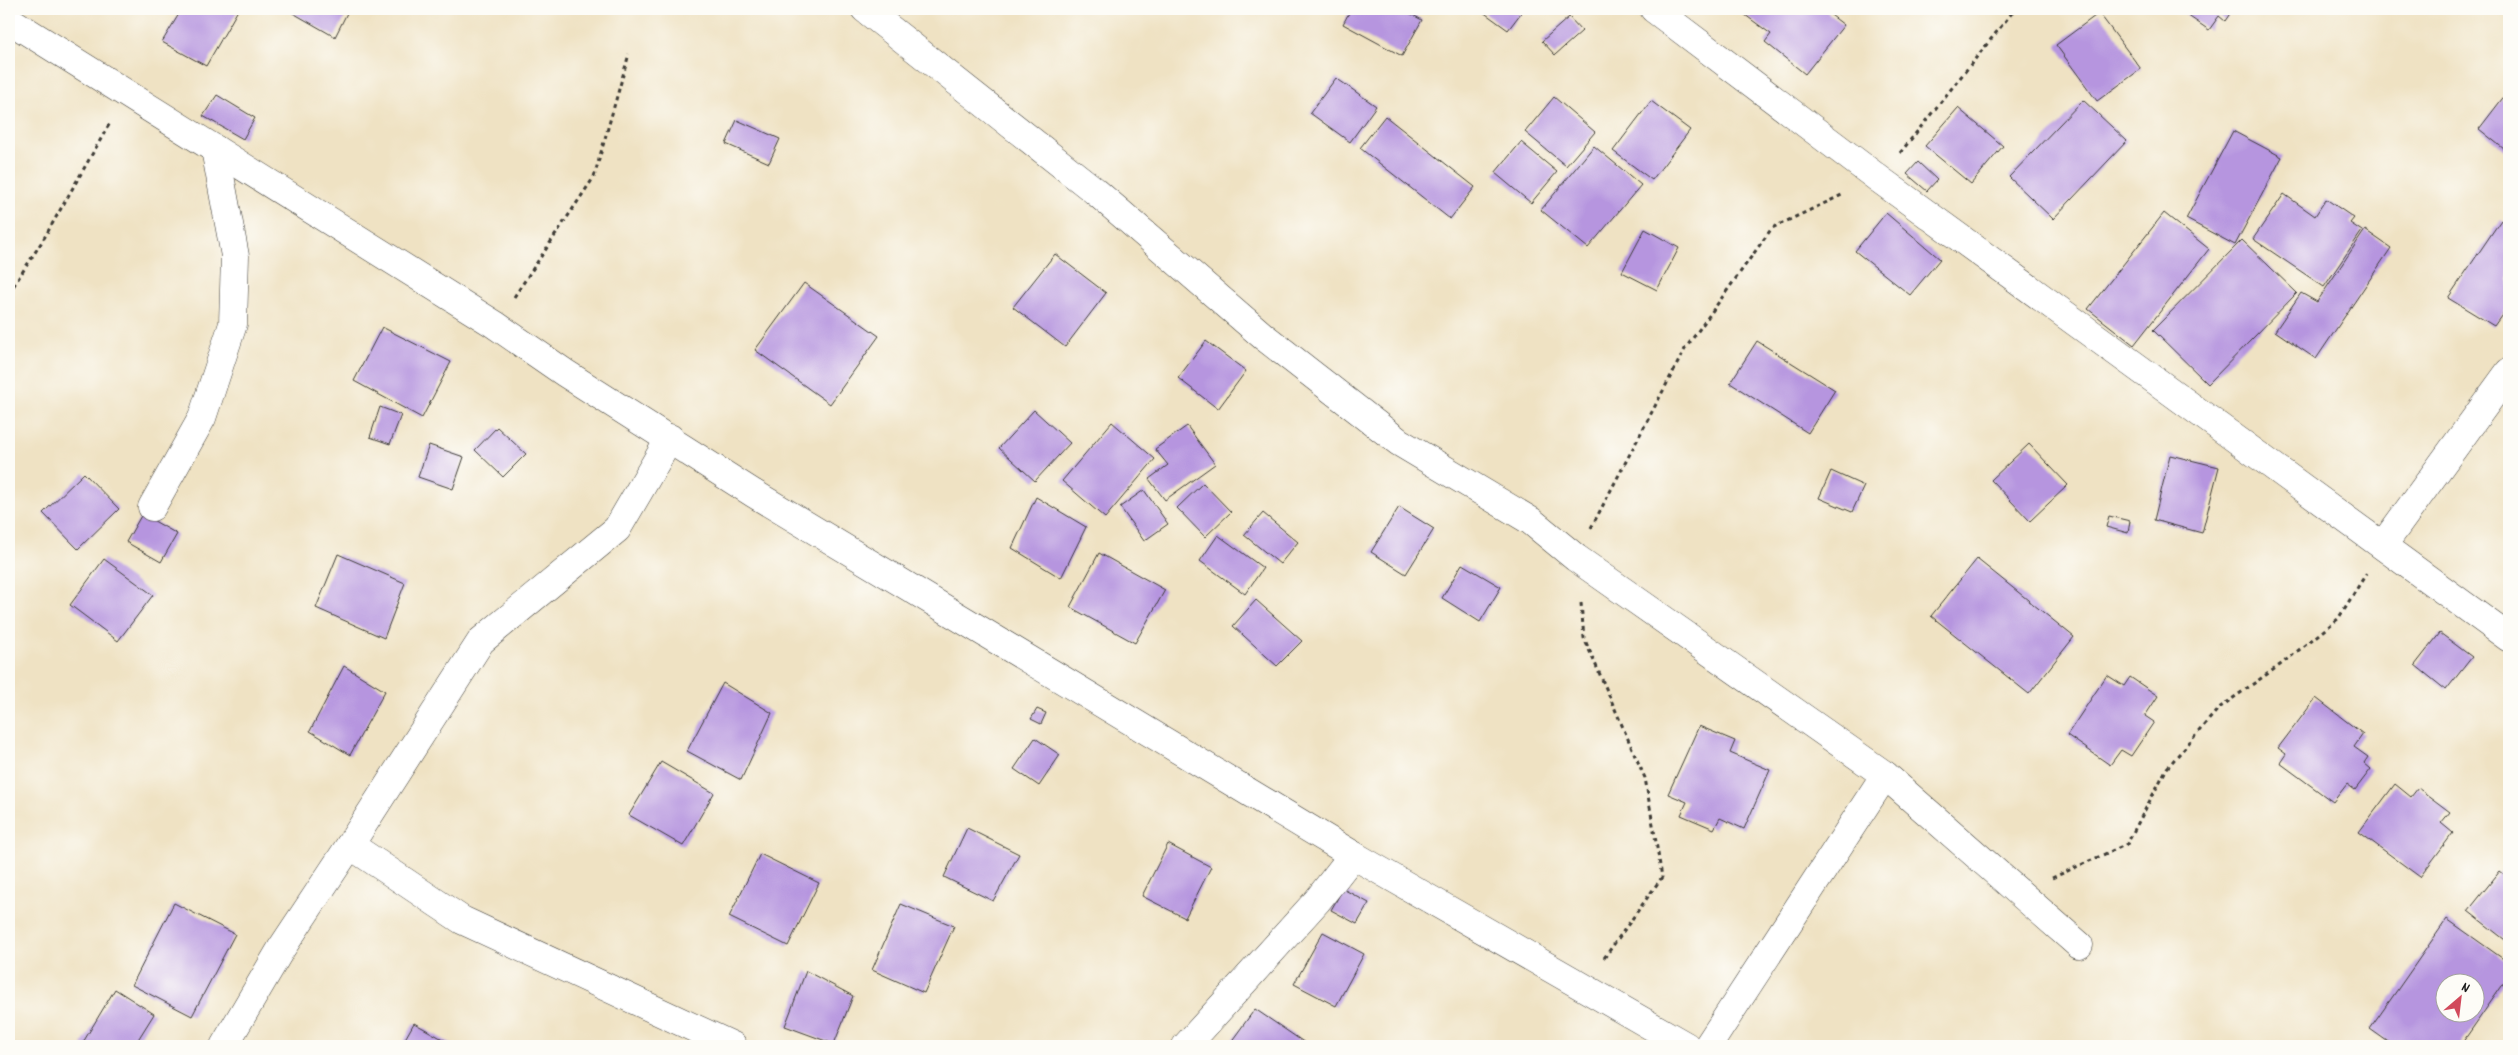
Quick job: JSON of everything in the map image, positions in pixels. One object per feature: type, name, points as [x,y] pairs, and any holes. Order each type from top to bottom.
[{"type":"street","points":[[865,9],[1095,191],[1263,336],[1399,442],[1531,521],[1576,558],[1885,775],[2079,945]]},
{"type":"street","points":[[1654,9],[1879,178],[2509,638]]},
{"type":"street","points":[[9,20],[494,324],[565,373],[670,438],[761,498],[1353,856],[1585,986],[1686,1046]]},
{"type":"street","points":[[152,507],[202,418],[233,324],[235,256],[214,149]]},
{"type":"street","points":[[2383,546],[2509,372]]},
{"type":"street","points":[[224,1046],[281,949],[481,641],[617,529],[670,438]]},
{"type":"street","points":[[1708,1046],[1885,775]]},
{"type":"street","points":[[350,845],[462,920],[733,1046]]},
{"type":"street","points":[[1186,1046],[1317,902],[1353,856]]},
{"type":"path","points":[[1585,986],[1662,877],[1644,778],[1584,638],[1576,558],[1685,349],[1772,228],[1879,178],[2015,9]]},
{"type":"path","points":[[494,324],[540,260],[594,177],[630,54]]},
{"type":"path","points":[[9,293],[43,240],[127,94]]},
{"type":"path","points":[[2020,892],[2127,844],[2166,768],[2219,708],[2280,665],[2338,619],[2383,546]]},
{"type":"building","points":[[182,9],[238,10],[206,66],[162,42]]},
{"type":"building","points":[[286,9],[349,9],[335,37]]},
{"type":"building","points":[[1351,9],[1402,9],[1422,20],[1402,56],[1343,24]]},
{"type":"building","points":[[1479,9],[1524,9],[1508,30]]},
{"type":"building","points":[[1737,9],[1823,9],[1844,25],[1805,74],[1765,42],[1771,34]]},
{"type":"building","points":[[2178,9],[2233,9],[2225,21],[2219,16],[2209,30]]},
{"type":"building","points":[[2099,13],[2141,69],[2097,101],[2056,45]]},
{"type":"building","points":[[1569,17],[1582,31],[1555,55],[1542,41]]},
{"type":"building","points":[[1336,78],[1376,106],[1350,142],[1310,113]]},
{"type":"building","points":[[2509,90],[2509,153],[2479,129]]},
{"type":"building","points":[[217,95],[255,118],[243,139],[203,116]]},
{"type":"building","points":[[1554,97],[1595,132],[1566,166],[1525,132]]},
{"type":"building","points":[[2083,100],[2127,141],[2053,219],[2009,177]]},
{"type":"building","points":[[1651,101],[1690,130],[1652,180],[1613,151]]},
{"type":"building","points":[[1958,108],[2003,146],[1971,184],[1925,146]]},
{"type":"building","points":[[1385,116],[1475,187],[1450,219],[1360,148]]},
{"type":"building","points":[[737,120],[780,139],[769,163],[726,144]]},
{"type":"building","points":[[2233,131],[2282,157],[2235,245],[2186,219]]},
{"type":"building","points":[[1521,142],[1557,172],[1531,203],[1495,173]]},
{"type":"building","points":[[1594,146],[1641,185],[1588,248],[1541,210]]},
{"type":"building","points":[[1918,162],[1937,180],[1927,191],[1907,174]]},
{"type":"building","points":[[2284,194],[2315,216],[2326,199],[2354,218],[2350,223],[2362,231],[2324,287],[2253,239]]},
{"type":"building","points":[[1886,213],[1940,259],[1910,295],[1855,251]]},
{"type":"building","points":[[2164,213],[2209,249],[2134,345],[2088,309]]},
{"type":"building","points":[[2501,220],[2509,226],[2509,305],[2494,326],[2448,298]]},
{"type":"building","points":[[1645,229],[1679,248],[1657,290],[1622,272]]},
{"type":"building","points":[[2365,230],[2391,248],[2316,359],[2275,331],[2301,293],[2317,302]]},
{"type":"building","points":[[2242,240],[2297,293],[2208,384],[2153,330]]},
{"type":"building","points":[[1055,254],[1106,293],[1065,347],[1013,307]]},
{"type":"building","points":[[804,283],[879,336],[830,404],[755,350]]},
{"type":"building","points":[[382,327],[451,362],[422,418],[354,381]]},
{"type":"building","points":[[1206,341],[1246,371],[1218,409],[1178,378]]},
{"type":"building","points":[[1757,341],[1835,390],[1808,433],[1730,383]]},
{"type":"building","points":[[380,407],[401,415],[390,444],[370,437]]},
{"type":"building","points":[[1034,410],[1070,443],[1035,481],[999,448]]},
{"type":"building","points":[[1112,422],[1155,459],[1105,518],[1062,481]]},
{"type":"building","points":[[1187,426],[1215,464],[1165,500],[1149,479],[1168,465],[1155,449]]},
{"type":"building","points":[[497,427],[526,454],[503,477],[475,450]]},
{"type":"building","points":[[2029,444],[2068,485],[2030,521],[1991,480]]},
{"type":"building","points":[[429,445],[464,457],[453,489],[418,477]]},
{"type":"building","points":[[2170,455],[2219,467],[2202,533],[2154,520]]},
{"type":"building","points":[[1831,471],[1864,486],[1852,512],[1819,498]]},
{"type":"building","points":[[84,473],[119,509],[78,549],[43,513]]},
{"type":"building","points":[[1203,483],[1231,512],[1205,537],[1177,508]]},
{"type":"building","points":[[1144,490],[1168,524],[1144,541],[1120,507]]},
{"type":"building","points":[[1036,497],[1086,527],[1061,578],[1012,548]]},
{"type":"building","points":[[1399,507],[1434,529],[1406,574],[1371,552]]},
{"type":"building","points":[[1263,513],[1298,542],[1280,564],[1244,535]]},
{"type":"building","points":[[142,514],[177,534],[161,562],[126,542]]},
{"type":"building","points":[[2109,516],[2130,521],[2128,533],[2106,527]]},
{"type":"building","points":[[1218,535],[1263,568],[1245,594],[1200,561]]},
{"type":"building","points":[[1099,553],[1165,590],[1135,643],[1070,607]]},
{"type":"building","points":[[338,554],[405,583],[384,638],[316,608]]},
{"type":"building","points":[[104,559],[153,595],[118,641],[70,605]]},
{"type":"building","points":[[1977,559],[2074,637],[2029,694],[1931,616]]},
{"type":"building","points":[[1462,564],[1501,587],[1480,622],[1442,598]]},
{"type":"building","points":[[1256,600],[1302,641],[1277,666],[1233,626]]},
{"type":"building","points":[[2440,633],[2472,657],[2446,690],[2415,665]]},
{"type":"building","points":[[344,666],[385,691],[350,755],[310,731]]},
{"type":"building","points":[[2107,675],[2124,686],[2130,677],[2158,696],[2145,716],[2154,722],[2131,756],[2121,750],[2110,765],[2067,735]]},
{"type":"building","points":[[723,683],[772,713],[741,780],[687,751]]},
{"type":"building","points":[[2316,698],[2363,734],[2354,747],[2368,757],[2364,763],[2371,769],[2355,790],[2347,784],[2333,802],[2280,763],[2286,754],[2278,748]]},
{"type":"building","points":[[1037,709],[1046,713],[1041,724],[1031,719]]},
{"type":"building","points":[[1699,726],[1735,741],[1730,753],[1770,770],[1744,829],[1720,818],[1714,829],[1681,815],[1687,802],[1668,794]]},
{"type":"building","points":[[1035,738],[1060,755],[1039,786],[1014,769]]},
{"type":"building","points":[[661,762],[714,793],[683,846],[629,815]]},
{"type":"building","points":[[2395,784],[2411,797],[2418,788],[2450,812],[2441,823],[2453,833],[2420,877],[2359,832]]},
{"type":"building","points":[[967,828],[1019,854],[993,901],[944,877]]},
{"type":"building","points":[[1168,844],[1211,867],[1185,918],[1142,896]]},
{"type":"building","points":[[760,854],[819,883],[788,946],[729,917]]},
{"type":"building","points":[[2500,871],[2509,878],[2509,943],[2468,911]]},
{"type":"building","points":[[1343,889],[1369,903],[1357,924],[1331,910]]},
{"type":"building","points":[[174,903],[235,934],[192,1016],[132,985]]},
{"type":"building","points":[[901,904],[954,926],[924,993],[872,970]]},
{"type":"building","points":[[2447,919],[2509,963],[2509,976],[2486,1009],[2486,972],[2436,972],[2436,1022],[2477,1022],[2460,1046],[2394,1046],[2370,1029]]},
{"type":"building","points":[[1323,932],[1364,954],[1336,1006],[1294,984]]},
{"type":"building","points":[[806,971],[853,996],[834,1044],[785,1026]]},
{"type":"building","points":[[115,989],[154,1014],[134,1046],[86,1046],[82,1044]]},
{"type":"building","points":[[1255,1009],[1305,1043],[1303,1046],[1228,1046]]},
{"type":"building","points":[[414,1023],[455,1046],[401,1046]]}]
